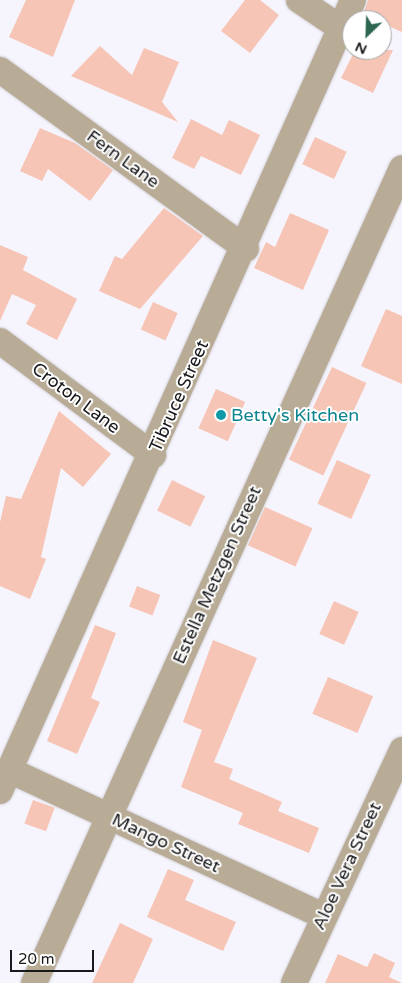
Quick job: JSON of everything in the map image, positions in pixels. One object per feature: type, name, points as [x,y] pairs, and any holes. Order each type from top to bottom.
[{"type":"street","points":[[299,0],[338,27]]},
{"type":"street","name":"Tibruce Street","points":[[4,780],[246,249],[338,27],[353,0]]},
{"type":"street","name":"Fern Lane","points":[[0,70],[246,249]]},
{"type":"street","name":"Estella Metzgen Street","points":[[34,983],[402,168]]},
{"type":"street","name":"Croton Lane","points":[[0,341],[153,455]]},
{"type":"street","name":"Aloe Vera Street","points":[[294,983],[323,916],[402,750]]},
{"type":"street","name":"Mango Street","points":[[4,780],[108,816],[323,916]]},
{"type":"building","points":[[26,0],[75,0],[53,57],[9,37]]},
{"type":"building","points":[[245,0],[260,0],[279,15],[250,53],[221,31]]},
{"type":"building","points":[[368,0],[402,0],[402,32],[392,28],[392,10],[365,10]]},
{"type":"building","points":[[100,46],[132,75],[144,48],[179,62],[162,102],[178,122],[71,76]]},
{"type":"building","points":[[350,60],[388,60],[373,93],[341,78]]},
{"type":"building","points":[[191,119],[222,135],[229,120],[260,135],[241,175],[201,156],[194,169],[172,158]]},
{"type":"building","points":[[40,128],[75,143],[113,170],[90,201],[48,169],[42,181],[20,171]]},
{"type":"building","points":[[315,137],[347,152],[334,179],[302,164]]},
{"type":"building","points":[[164,208],[203,236],[140,309],[99,291],[115,256],[122,259]]},
{"type":"building","points":[[290,213],[329,230],[303,290],[254,268],[266,242],[275,247]]},
{"type":"building","points":[[0,245],[28,257],[23,270],[77,299],[57,340],[26,324],[36,305],[12,294],[0,321]]},
{"type":"building","points":[[153,302],[178,313],[165,340],[141,329]]},
{"type":"building","points":[[386,309],[402,316],[402,384],[361,366]]},
{"type":"building","points":[[332,367],[366,383],[323,476],[289,459]]},
{"type":"building","name":"Betty's Kitchen","points":[[216,389],[245,402],[228,441],[199,428]]},
{"type":"building","points":[[59,411],[111,454],[83,487],[61,468],[41,557],[46,559],[30,599],[0,586],[0,522],[6,496],[21,499]]},
{"type":"building","points":[[337,460],[371,475],[351,519],[317,504]]},
{"type":"building","points":[[172,480],[205,496],[190,527],[157,511]]},
{"type":"building","points":[[265,507],[313,528],[295,567],[248,545]]},
{"type":"building","points":[[137,586],[160,595],[152,615],[129,607]]},
{"type":"building","points":[[334,601],[359,612],[344,645],[319,634]]},
{"type":"building","points":[[95,625],[116,633],[91,698],[100,702],[77,754],[47,741]]},
{"type":"building","points":[[213,640],[257,658],[214,762],[233,769],[229,779],[282,802],[278,811],[319,828],[309,853],[238,824],[243,813],[181,787],[202,730],[183,722]]},
{"type":"building","points":[[328,677],[373,696],[357,733],[312,714]]},
{"type":"building","points":[[33,800],[55,808],[46,831],[24,823]]},
{"type":"building","points":[[168,869],[194,880],[185,900],[236,922],[223,951],[147,917]]},
{"type":"building","points":[[120,923],[153,939],[133,983],[92,983]]},
{"type":"building","points":[[374,953],[395,963],[389,977],[402,983],[325,983],[338,954],[367,967]]},
{"type":"place","name":"Betty's Kitchen","points":[[221,415]]}]
